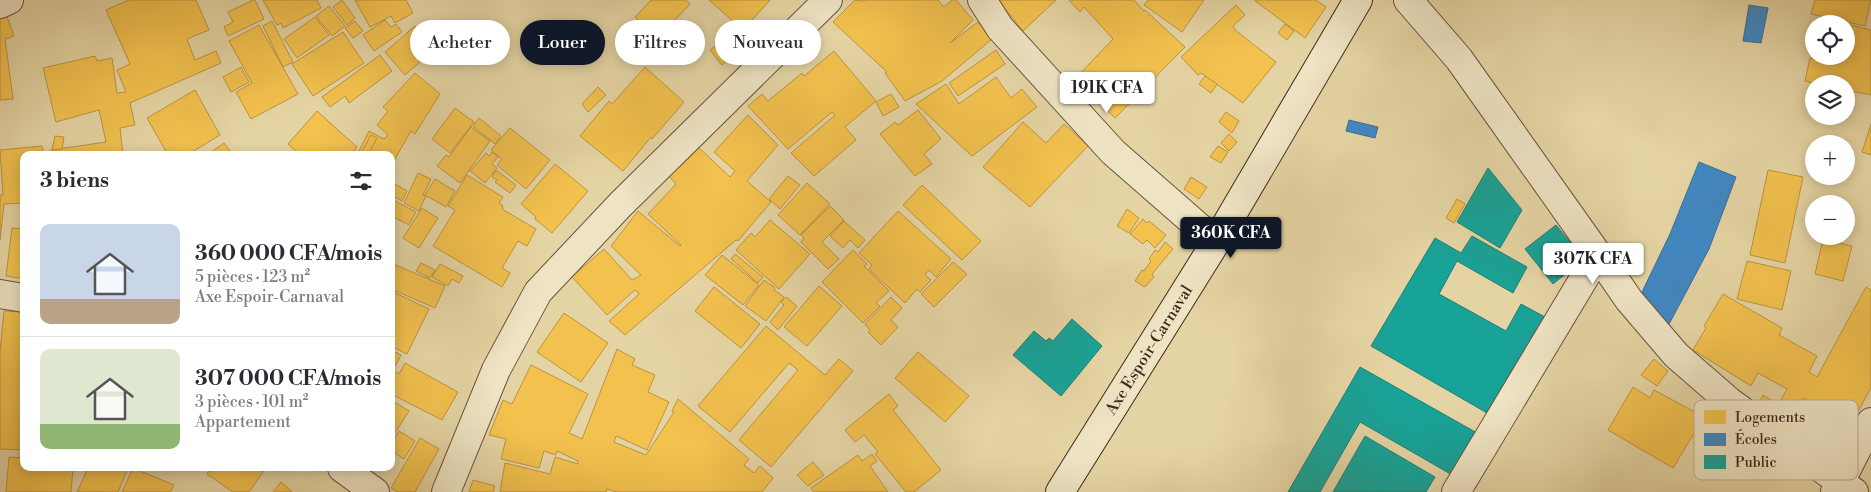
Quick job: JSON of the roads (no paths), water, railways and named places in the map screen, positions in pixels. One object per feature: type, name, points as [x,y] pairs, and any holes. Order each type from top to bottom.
[{"type":"street","points":[[0,4],[9,0]]},
{"type":"street","points":[[446,492],[496,370],[538,292],[621,204],[828,0]]},
{"type":"street","points":[[982,0],[1000,28],[1113,152],[1216,242]]},
{"type":"street","name":"Axe Espoir-Carnaval","points":[[1060,492],[1216,242],[1358,0]]},
{"type":"street","points":[[1408,0],[1459,59],[1628,300],[1676,355],[1728,400]]},
{"type":"street","points":[[1456,492],[1598,255]]},
{"type":"street","points":[[0,294],[20,297]]},
{"type":"street","points":[[1858,453],[1871,422]]},
{"type":"street","points":[[346,471],[375,492]]},
{"type":"street","points":[[1831,480],[1843,489]]}]
